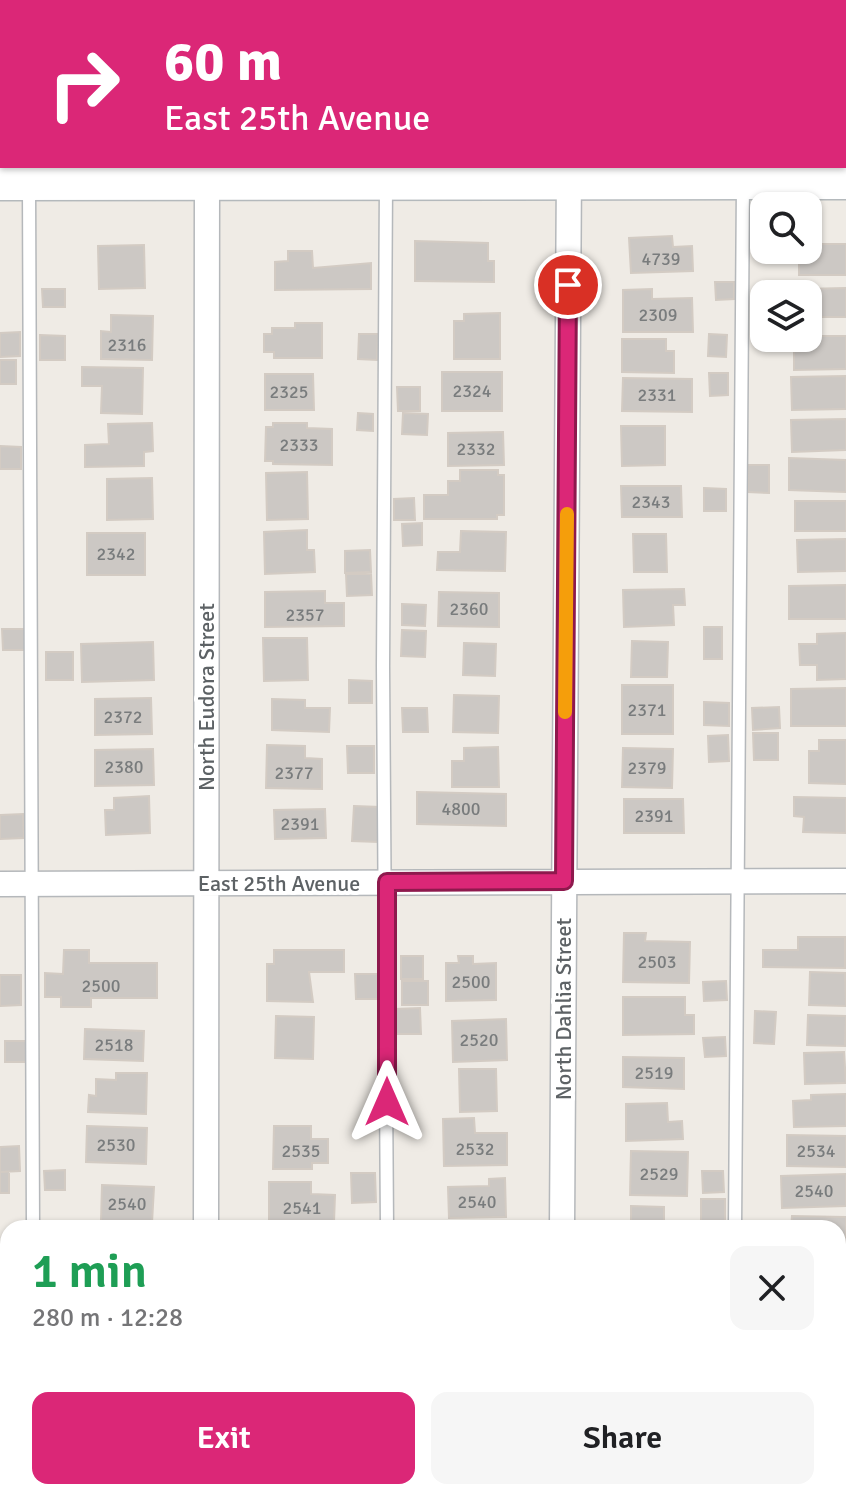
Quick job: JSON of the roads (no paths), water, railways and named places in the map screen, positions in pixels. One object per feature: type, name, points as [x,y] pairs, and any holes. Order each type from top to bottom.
[{"type":"street","name":"North Eudora Street","points":[[206,1220],[207,174]]},
{"type":"street","name":"North Dahlia Street","points":[[562,1220],[569,174]]},
{"type":"street","points":[[19,177],[743,174],[846,181]]},
{"type":"street","name":"East 25th Avenue","points":[[0,884],[846,881]]},
{"type":"lane","points":[[386,174],[383,666],[387,882],[387,1220]]},
{"type":"lane","points":[[735,1220],[743,174]]},
{"type":"lane","points":[[19,177],[33,1220]]}]
